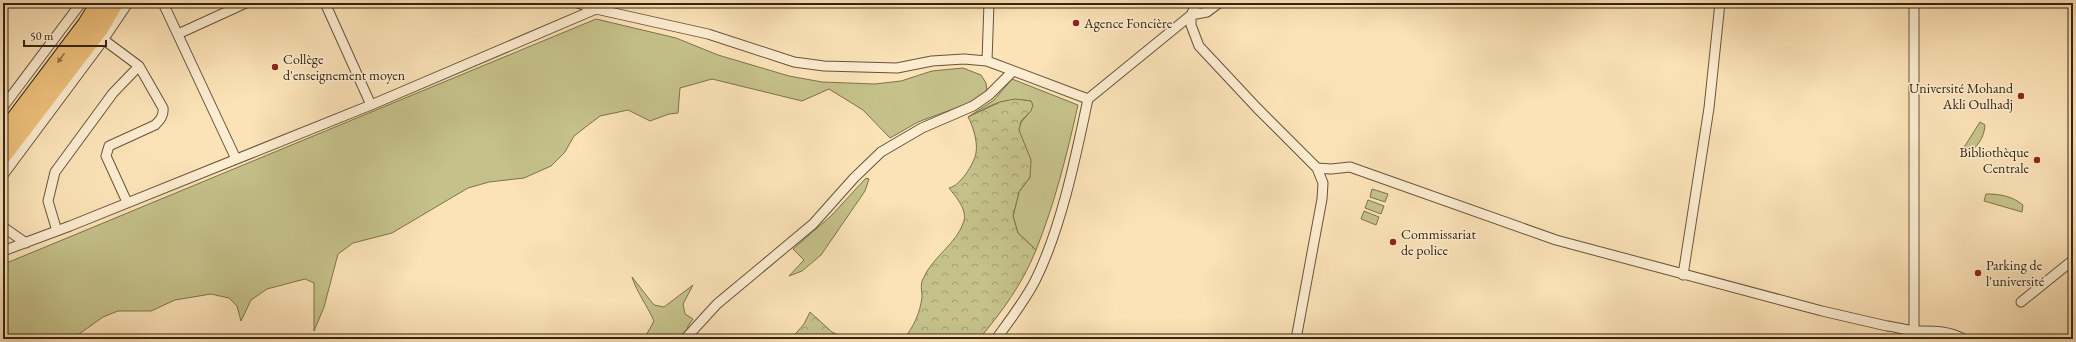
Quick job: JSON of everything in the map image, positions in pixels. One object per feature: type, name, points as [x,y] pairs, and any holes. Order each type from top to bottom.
[{"type":"highway","points":[[3,134],[86,24],[99,3]]},
{"type":"highway","points":[[3,156],[100,30],[115,3]]},
{"type":"street","points":[[3,107],[80,3]]},
{"type":"street","points":[[3,174],[104,40],[128,3]]},
{"type":"street","points":[[163,3],[236,159]]},
{"type":"street","points":[[178,34],[246,3]]},
{"type":"street","points":[[325,3],[371,105]]},
{"type":"street","points":[[578,3],[596,9],[708,34],[794,62],[824,66],[897,68],[932,61],[964,59],[987,61],[1088,99]]},
{"type":"street","points":[[987,61],[989,3]]},
{"type":"street","points":[[1197,3],[1192,15],[1191,25],[1194,37],[1206,56],[1317,168],[1323,183],[1322,199],[1296,339]]},
{"type":"street","points":[[996,339],[1016,314],[1035,280],[1050,243],[1077,150],[1088,99],[1192,15],[1206,12],[1219,3]]},
{"type":"street","points":[[1683,275],[1709,108],[1720,3]]},
{"type":"street","points":[[1914,3],[1914,331]]},
{"type":"street","points":[[3,251],[57,231],[371,105],[596,9]]},
{"type":"street","points":[[104,40],[139,66],[163,108],[163,113],[160,120],[154,125],[109,146],[106,151],[106,156],[127,202]]},
{"type":"street","points":[[57,231],[48,201],[55,172],[113,93],[139,66]]},
{"type":"street","points":[[685,339],[717,304],[812,224],[854,178],[881,152],[922,128],[973,106],[989,95],[1013,71]]},
{"type":"street","points":[[1317,168],[1331,169],[1350,167],[1556,240],[1683,275],[1822,311],[1914,331],[1935,330],[1949,333],[1964,339]]},
{"type":"street","points":[[3,227],[26,243]]},
{"type":"street","points":[[2021,302],[2073,260]]},
{"type":"green space","points":[[596,19],[676,38],[718,55],[789,76],[822,82],[875,84],[901,81],[932,71],[963,68],[981,75],[986,83],[987,91],[972,102],[918,122],[890,138],[863,110],[829,89],[802,101],[712,79],[680,88],[678,113],[669,114],[650,121],[628,110],[600,116],[574,136],[565,152],[551,166],[524,178],[489,182],[468,188],[392,233],[353,243],[338,254],[324,307],[314,331],[314,283],[305,279],[267,289],[251,300],[241,321],[237,306],[229,298],[211,294],[175,300],[151,311],[118,311],[103,317],[72,339],[3,339],[3,262],[9,262]]},
{"type":"green space","points":[[1012,79],[1078,105],[1060,178],[1036,250],[1018,233],[1013,216],[1019,192],[1030,177],[1028,155],[1019,129],[1022,122],[1031,111],[1031,101],[1005,101],[968,117],[994,100]]},
{"type":"green space","points":[[1015,99],[1031,101],[1033,105],[1031,111],[1021,121],[1019,130],[1031,160],[1030,177],[1019,192],[1013,216],[1018,233],[1036,250],[1031,262],[1011,297],[979,339],[904,339],[914,324],[918,314],[922,297],[921,285],[927,271],[956,237],[964,221],[964,212],[958,199],[949,188],[962,179],[975,158],[975,134],[968,117],[1000,102]]},
{"type":"green space","points":[[1980,122],[1985,125],[1981,139],[1977,146],[1966,155],[1961,152]]},
{"type":"green space","points":[[866,178],[869,179],[865,191],[821,255],[802,271],[789,276],[804,260],[793,249],[831,216]]},
{"type":"green space","points":[[1372,189],[1388,194],[1385,202],[1370,197]]},
{"type":"green space","points":[[1986,194],[2001,195],[2015,199],[2023,205],[2022,212],[1984,201]]},
{"type":"green space","points":[[1368,200],[1384,206],[1381,214],[1365,208]]},
{"type":"green space","points":[[1364,211],[1379,217],[1376,225],[1361,219]]},
{"type":"green space","points":[[632,277],[654,305],[664,307],[693,285],[683,304],[685,314],[693,319],[688,326],[686,339],[644,339],[654,321]]},
{"type":"green space","points":[[810,312],[832,332],[847,339],[791,339],[804,324]]},
{"type":"place","name":"Agence Foncière","points":[[1076,23]]},
{"type":"place","name":"Collège d'enseignement moyen","points":[[275,67]]},
{"type":"place","name":"Université Mohand Akli Oulhadj","points":[[2021,96]]},
{"type":"place","name":"Bibliothèque Centrale","points":[[2037,160]]},
{"type":"place","name":"Commissariat de police","points":[[1393,242]]},
{"type":"place","name":"Parking de l'université","points":[[1978,273]]}]
